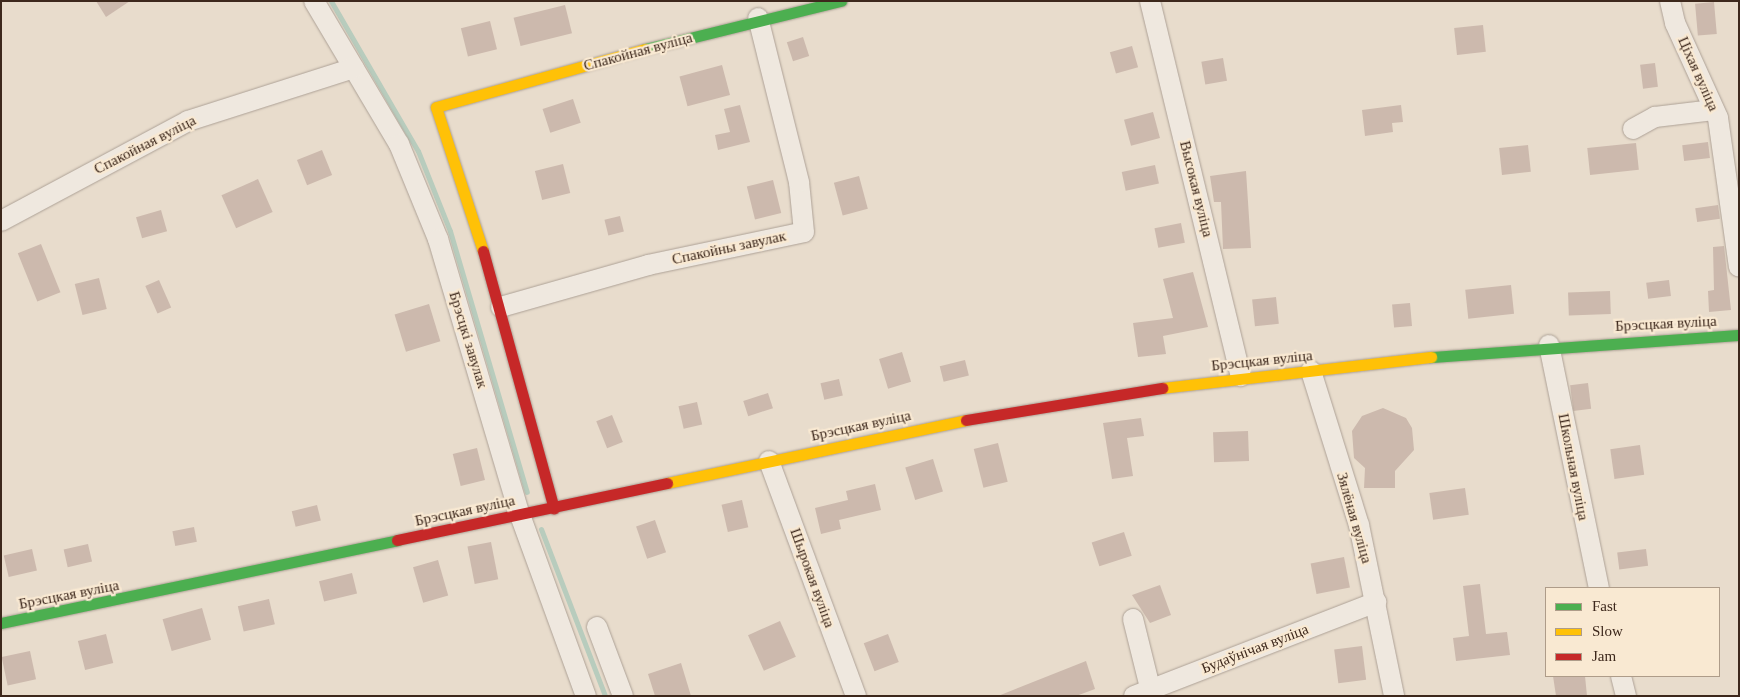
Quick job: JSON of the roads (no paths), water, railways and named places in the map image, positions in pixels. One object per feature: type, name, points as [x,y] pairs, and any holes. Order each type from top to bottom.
[{"type":"street","name":"Брэсцкі завулак","points":[[314,1],[399,144],[438,239],[520,515],[586,696]]},
{"type":"street","name":"Спакойная вуліца","points":[[501,307],[436,107],[758,18],[841,1]]},
{"type":"street","name":"Высокая вуліца","points":[[1150,1],[1242,376]]},
{"type":"street","name":"Ціхая вуліца","points":[[1670,1],[1714,110],[1739,267]]},
{"type":"street","name":"Спакойны завулак","points":[[501,307],[648,265],[804,232],[799,182],[758,18]]},
{"type":"street","name":"Спакойная вуліца","points":[[1,221],[188,121],[354,68]]},
{"type":"street","points":[[1633,129],[1655,117],[1714,110]]},
{"type":"street","points":[[501,307],[554,508]]},
{"type":"street","name":"Брэсцкая вуліца","points":[[1,623],[554,508],[1011,410],[1242,376],[1311,371],[1550,345],[1739,335]]},
{"type":"street","name":"Школьная вуліца","points":[[1550,345],[1600,587]]},
{"type":"street","name":"Зялёная вуліца","points":[[1311,371],[1359,524],[1394,696]]},
{"type":"street","name":"Шырокая вуліца","points":[[769,461],[856,696]]},
{"type":"street","name":"Будаўнічая вуліца","points":[[1145,694],[1376,602]]},
{"type":"street","points":[[1133,619],[1145,694]]},
{"type":"street","points":[[597,627],[623,696]]},
{"type":"street","points":[[1621,677],[1626,696]]},
{"type":"waterway","points":[[331,1],[418,151],[450,231],[527,492]]},
{"type":"waterway","points":[[541,529],[605,696]]}]
